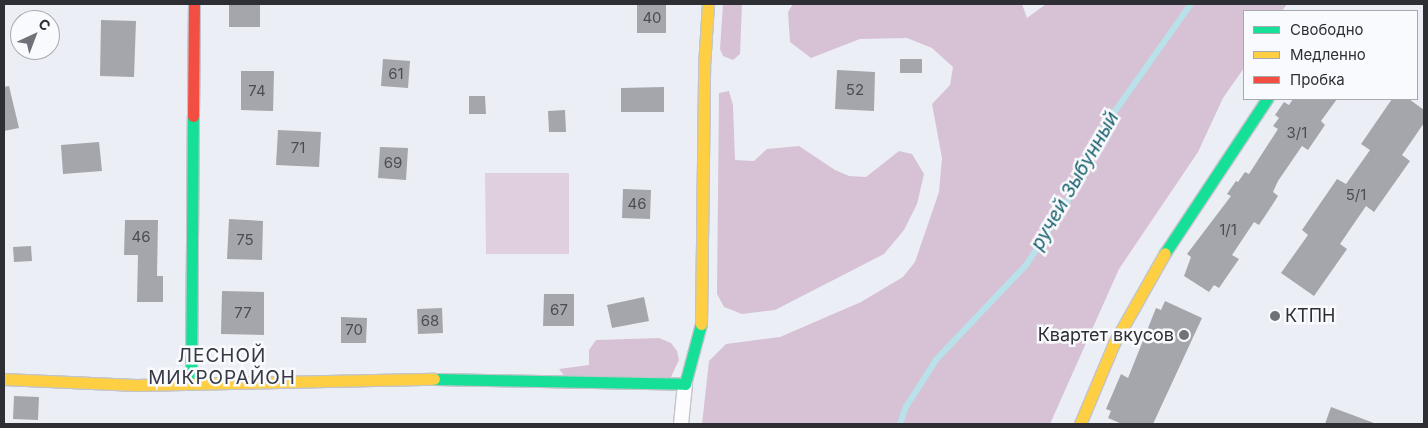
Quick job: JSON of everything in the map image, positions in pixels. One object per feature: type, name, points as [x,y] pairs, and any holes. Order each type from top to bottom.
[{"type":"street","points":[[191,384],[194,4]]},
{"type":"street","points":[[681,424],[685,384],[704,318],[704,67],[708,4]]},
{"type":"street","points":[[1080,424],[1114,342],[1150,275],[1266,100]]},
{"type":"street","points":[[4,380],[191,384],[436,380],[685,384]]},
{"type":"shaded area","points":[[723,4],[742,4],[740,54],[733,60],[723,56],[720,49]]},
{"type":"shaded area","points":[[793,4],[1022,4],[1027,18],[1046,4],[1287,4],[1283,10],[1243,10],[1243,69],[1223,98],[1198,152],[1119,269],[1050,424],[702,424],[709,361],[726,344],[780,337],[861,302],[903,277],[915,262],[939,192],[942,158],[932,104],[950,85],[953,67],[932,48],[907,38],[860,39],[811,58],[790,42],[788,12]]},
{"type":"shaded area","points":[[729,91],[733,105],[735,160],[754,161],[767,149],[799,146],[835,170],[849,176],[866,177],[899,151],[912,154],[924,174],[917,204],[904,230],[884,254],[775,310],[742,314],[724,307],[717,294],[719,93]]},
{"type":"shaded area","points":[[485,173],[569,173],[569,254],[486,254]]},
{"type":"shaded area","points":[[659,338],[671,343],[677,351],[679,360],[671,377],[565,377],[559,369],[589,365],[589,350],[596,340]]},
{"type":"building","points":[[229,4],[260,4],[260,27],[229,27]]},
{"type":"building","points":[[637,4],[666,4],[666,33],[637,33]]},
{"type":"building","points":[[101,20],[136,21],[134,77],[100,76]]},
{"type":"building","points":[[383,59],[410,61],[408,88],[381,86]]},
{"type":"building","points":[[900,59],[922,59],[922,73],[900,73]]},
{"type":"building","points":[[837,70],[875,72],[874,111],[835,109]]},
{"type":"building","points":[[241,71],[274,71],[273,111],[241,110]]},
{"type":"building","points":[[9,86],[19,128],[4,131],[4,87]]},
{"type":"building","points":[[664,87],[664,112],[621,112],[621,88]]},
{"type":"building","points":[[469,96],[485,96],[486,114],[469,114]]},
{"type":"building","points":[[1292,100],[1336,100],[1321,121],[1325,125],[1308,150],[1302,146],[1278,181],[1273,192],[1278,196],[1259,225],[1254,222],[1232,255],[1239,259],[1219,288],[1214,285],[1209,292],[1184,276],[1191,257],[1187,254],[1231,196],[1227,194],[1236,181],[1238,182],[1245,172],[1249,174],[1278,129],[1273,126],[1279,118],[1275,115],[1284,102],[1289,105]]},
{"type":"building","points":[[1391,100],[1410,100],[1424,110],[1424,123],[1402,155],[1410,161],[1374,212],[1366,206],[1340,244],[1347,249],[1314,296],[1281,273],[1308,235],[1302,230],[1337,179],[1346,184],[1370,150],[1361,144]]},
{"type":"building","points":[[565,110],[566,132],[549,132],[548,111]]},
{"type":"building","points":[[278,130],[321,132],[319,167],[276,165]]},
{"type":"building","points":[[99,142],[102,171],[63,174],[61,145]]},
{"type":"building","points":[[380,147],[408,148],[406,180],[378,178]]},
{"type":"building","points":[[623,189],[651,190],[650,219],[622,218]]},
{"type":"building","points":[[229,219],[263,221],[262,260],[227,259]]},
{"type":"building","points":[[125,220],[158,220],[157,276],[163,276],[163,302],[137,302],[138,255],[124,255]]},
{"type":"building","points":[[31,246],[32,261],[14,262],[13,247]]},
{"type":"building","points":[[222,291],[264,292],[264,335],[221,334]]},
{"type":"building","points":[[544,294],[574,294],[574,326],[543,326]]},
{"type":"building","points":[[644,297],[649,321],[612,328],[607,305]]},
{"type":"building","points":[[1165,301],[1202,318],[1153,424],[1122,424],[1108,418],[1111,411],[1106,409],[1121,374],[1128,378],[1156,308],[1161,310]]},
{"type":"building","points":[[442,308],[443,333],[418,334],[417,309]]},
{"type":"building","points":[[341,317],[367,318],[366,343],[341,343]]},
{"type":"building","points":[[14,396],[39,397],[38,420],[13,419]]},
{"type":"building","points":[[1331,407],[1374,423],[1325,424]]},
{"type":"waterway","name":"ручей Зыбунный","points":[[900,424],[906,407],[936,360],[1027,264],[1067,202],[1101,131],[1191,4]]},
{"type":"traffic: fast","points":[[1165,253],[1266,100]]},
{"type":"traffic: fast","points":[[191,384],[193,116]]},
{"type":"traffic: fast","points":[[434,379],[685,384],[701,324]]},
{"type":"traffic: slow","points":[[701,324],[704,67],[708,4]]},
{"type":"traffic: slow","points":[[1080,424],[1114,343],[1165,253]]},
{"type":"traffic: slow","points":[[4,379],[136,385],[434,379]]},
{"type":"traffic: jam","points":[[193,116],[194,4]]},
{"type":"place","name":"КТПН","points":[[1275,316]]},
{"type":"place","name":"Квартет вкусов","points":[[1184,335]]},
{"type":"district","name":"ЛЕСНОЙ МИКРОРАЙОН","points":[[222,367]]}]
